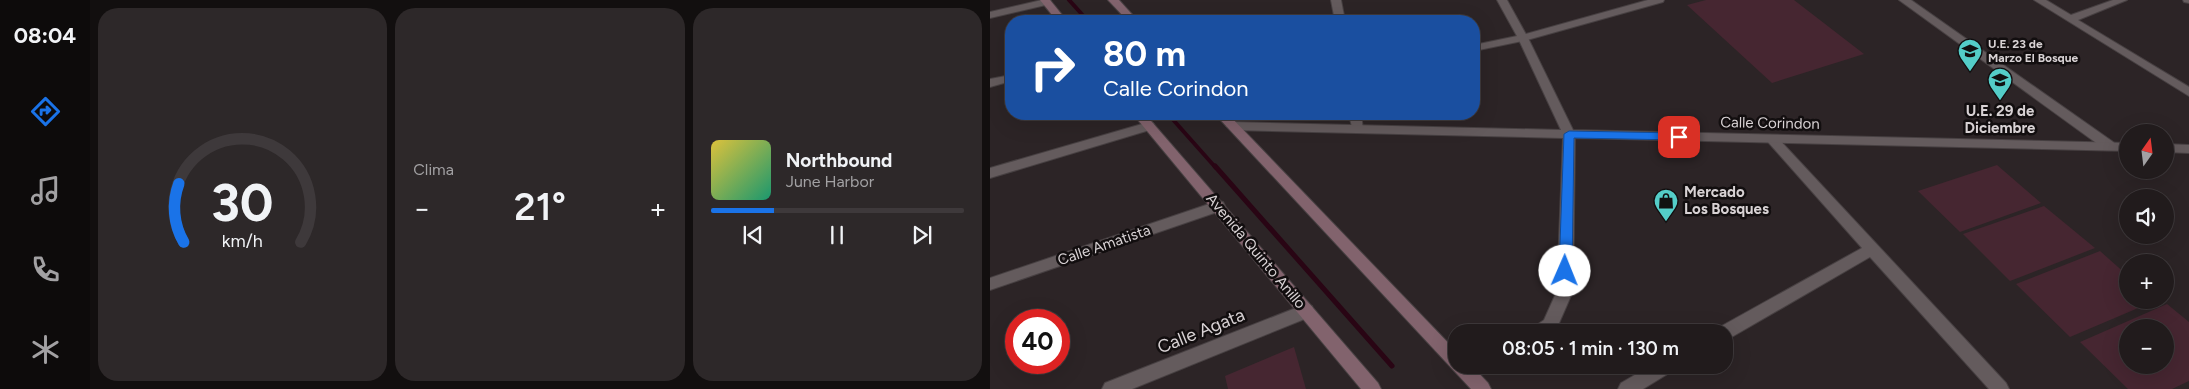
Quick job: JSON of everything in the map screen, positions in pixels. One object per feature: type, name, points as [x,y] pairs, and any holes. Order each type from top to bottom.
[{"type":"main road","points":[[1113,0],[1127,15]]},
{"type":"main road","points":[[1046,1],[1057,15]]},
{"type":"main road","name":"Avenida Quinto Anillo","points":[[1144,120],[1372,389]]},
{"type":"main road","points":[[1226,120],[1448,354]]},
{"type":"main road","points":[[1468,374],[1482,389]]},
{"type":"street","points":[[1336,0],[1339,15]]},
{"type":"street","points":[[1502,0],[1523,38],[1569,134],[1565,291],[1550,324]]},
{"type":"street","points":[[1480,47],[1523,38],[1660,0]]},
{"type":"street","points":[[1904,0],[2111,147]]},
{"type":"street","points":[[2039,0],[2189,92]]},
{"type":"street","points":[[2071,19],[2122,0]]},
{"type":"street","points":[[990,15],[1046,1]]},
{"type":"street","points":[[990,83],[1005,79]]},
{"type":"street","points":[[1356,120],[1358,129]]},
{"type":"street","points":[[990,173],[1149,126]]},
{"type":"street","name":"Calle Corindon","points":[[1232,126],[2119,147]]},
{"type":"street","points":[[1772,139],[2000,389]]},
{"type":"street","points":[[2174,148],[2189,149]]},
{"type":"street","name":"Calle Amatista","points":[[990,284],[1218,206]]},
{"type":"street","points":[[1733,328],[1872,249]]},
{"type":"street","name":"Calle Agata","points":[[1111,389],[1306,311]]},
{"type":"street","points":[[1627,389],[1653,374]]},
{"type":"shaded area","points":[[1706,0],[1794,0],[1864,54],[1772,83],[1687,5]]},
{"type":"shaded area","points":[[1997,165],[2041,203],[1960,232],[1918,191]]},
{"type":"shaded area","points":[[2044,206],[2095,248],[2010,281],[1963,234]]},
{"type":"shaded area","points":[[2100,251],[2119,268],[2119,309],[2136,309],[2070,337],[2016,284]]},
{"type":"shaded area","points":[[2156,309],[2173,309],[2189,322],[2189,381],[2172,389],[2128,389],[2080,342],[2119,325],[2119,374],[2174,374],[2174,319],[2133,319]]},
{"type":"shaded area","points":[[1294,347],[1306,389],[1228,389],[1225,376]]},
{"type":"waterway","points":[[1069,0],[1083,15]]},
{"type":"waterway","points":[[1173,120],[1216,168]]},
{"type":"waterway","points":[[1215,166],[1392,366]]},
{"type":"place","name":"U.E. 23 de Marzo El Bosque","points":[[1970,72]]},
{"type":"place","name":"U.E. 29 de Diciembre","points":[[2000,101]]},
{"type":"place","name":"Mercado Los Bosques","points":[[1666,222]]},
{"type":"route","points":[[1565,271],[1569,134],[1679,137]]}]
